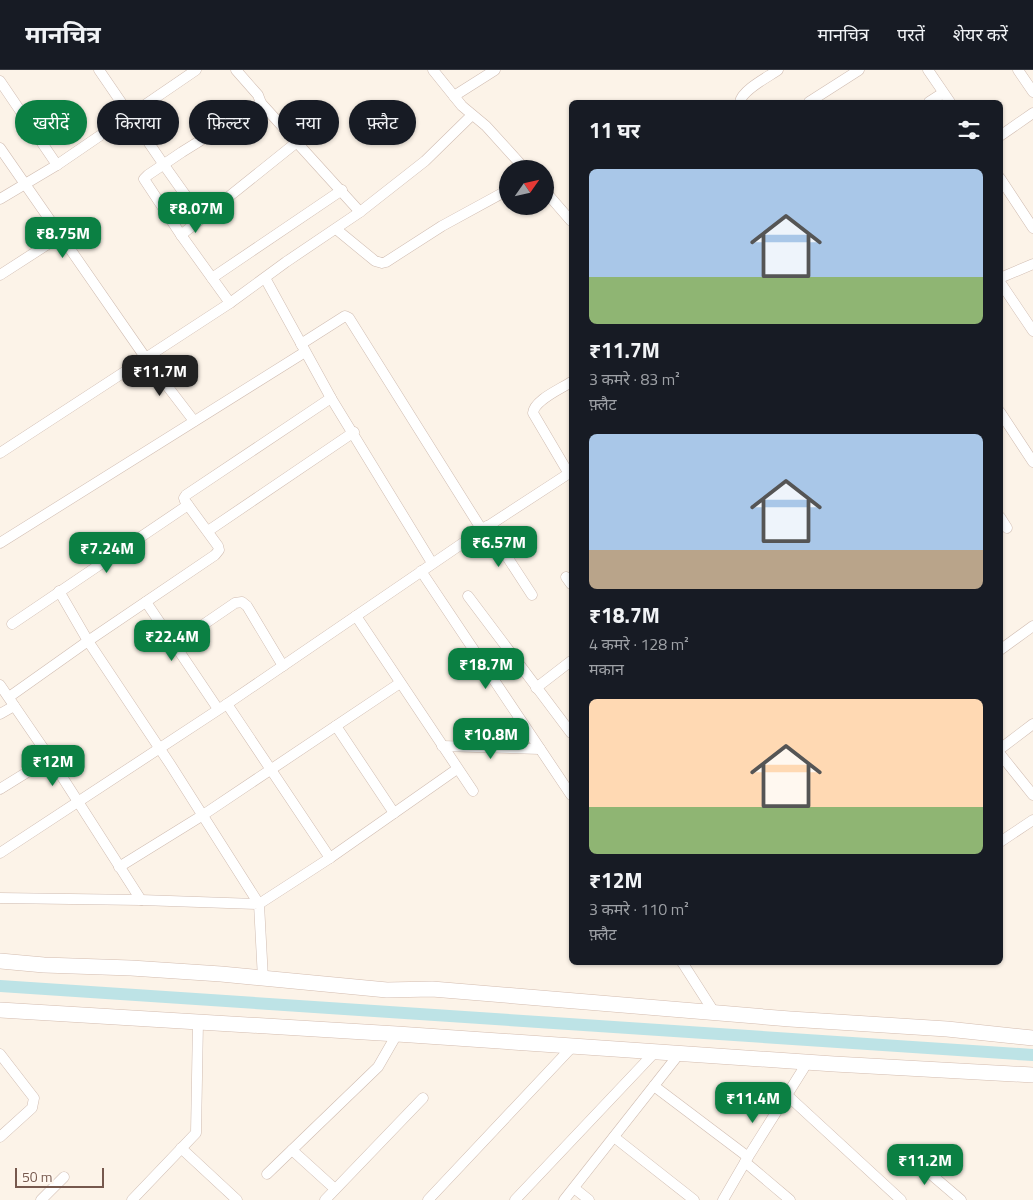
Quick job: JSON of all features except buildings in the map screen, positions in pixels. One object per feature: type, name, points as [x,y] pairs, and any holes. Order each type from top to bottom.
[{"type":"street","points":[[99,70],[119,100]]},
{"type":"street","points":[[153,100],[196,70]]},
{"type":"street","points":[[236,70],[258,95],[260,100]]},
{"type":"street","points":[[433,70],[454,96],[472,115],[486,126],[517,160]]},
{"type":"street","points":[[454,96],[495,70]]},
{"type":"street","points":[[740,100],[745,92],[778,70]]},
{"type":"street","points":[[812,100],[859,70]]},
{"type":"street","points":[[928,70],[948,100]]},
{"type":"street","points":[[1018,70],[1033,92]]},
{"type":"street","points":[[0,81],[57,165]]},
{"type":"street","points":[[932,100],[943,93]]},
{"type":"street","points":[[268,110],[278,121]]},
{"type":"street","points":[[1003,134],[1033,113]]},
{"type":"street","points":[[0,453],[230,303],[360,212],[425,161],[472,115]]},
{"type":"street","points":[[0,199],[97,138]]},
{"type":"street","points":[[150,145],[186,196]]},
{"type":"street","points":[[193,145],[148,175],[144,180],[230,303]]},
{"type":"street","points":[[181,235],[294,145]]},
{"type":"street","points":[[301,145],[360,212]]},
{"type":"street","points":[[0,148],[146,357],[194,421]]},
{"type":"street","points":[[1003,183],[1033,228]]},
{"type":"street","points":[[212,278],[342,190]]},
{"type":"street","points":[[336,229],[375,261],[382,263],[449,222],[499,195]]},
{"type":"street","points":[[554,201],[569,219]]},
{"type":"street","points":[[0,275],[62,235]]},
{"type":"street","points":[[1003,277],[1033,264]]},
{"type":"street","points":[[265,278],[332,398],[432,563]]},
{"type":"street","points":[[1003,286],[1033,331]]},
{"type":"street","points":[[0,543],[194,421],[303,348],[345,316],[349,318],[484,528],[532,595]]},
{"type":"street","points":[[569,383],[539,402],[533,413],[569,471]]},
{"type":"street","points":[[0,714],[11,701],[88,641],[218,553],[218,546],[188,505],[184,498],[186,495],[332,398]]},
{"type":"street","points":[[1003,417],[1033,462]]},
{"type":"street","points":[[208,531],[354,432]]},
{"type":"street","points":[[0,853],[223,706],[421,570],[569,474]]},
{"type":"street","points":[[12,624],[188,505]]},
{"type":"street","points":[[1003,521],[1008,528]]},
{"type":"street","points":[[421,570],[569,792]]},
{"type":"street","points":[[59,591],[88,641],[259,904],[263,979]]},
{"type":"street","points":[[468,596],[569,730]]},
{"type":"street","points":[[146,602],[175,644],[271,770],[330,858]]},
{"type":"street","points":[[175,644],[235,603],[242,602],[247,606],[282,666]]},
{"type":"street","points":[[356,616],[473,791]]},
{"type":"street","points":[[1003,648],[1033,626]]},
{"type":"street","points":[[536,688],[569,663]]},
{"type":"street","points":[[119,867],[271,770],[400,683]]},
{"type":"street","points":[[0,685],[50,758],[141,900]]},
{"type":"street","points":[[1003,747],[1033,724]]},
{"type":"street","points":[[336,726],[394,814]]},
{"type":"street","points":[[442,746],[540,749]]},
{"type":"street","points":[[0,789],[50,758]]},
{"type":"street","points":[[1003,758],[1033,795]]},
{"type":"street","points":[[0,898],[259,904],[330,858],[457,769]]},
{"type":"street","points":[[1003,840],[1033,820]]},
{"type":"street","points":[[0,961],[221,974],[387,990],[432,989],[790,1019],[947,1029],[1033,1038]]},
{"type":"street","points":[[684,965],[714,1012]]},
{"type":"street","points":[[0,1010],[1033,1075]]},
{"type":"street","points":[[132,1200],[196,1133],[198,1022]]},
{"type":"street","points":[[267,1174],[378,1067],[397,1034]]},
{"type":"street","points":[[428,1200],[572,1046]]},
{"type":"street","points":[[516,1200],[655,1052]]},
{"type":"street","points":[[0,1054],[34,1098],[32,1108],[0,1137]]},
{"type":"street","points":[[564,1200],[679,1054]]},
{"type":"street","points":[[723,1200],[746,1159],[807,1062]]},
{"type":"street","points":[[654,1086],[746,1159],[790,1200]]},
{"type":"street","points":[[787,1095],[897,1199]]},
{"type":"street","points":[[325,1200],[423,1098]]},
{"type":"street","points":[[614,1137],[694,1200]]},
{"type":"street","points":[[181,1148],[233,1198]]},
{"type":"street","points":[[292,1150],[335,1189]]},
{"type":"street","points":[[906,1153],[961,1200]]},
{"type":"street","points":[[42,1200],[64,1177]]},
{"type":"street","points":[[574,1188],[589,1200]]},
{"type":"waterway","points":[[0,986],[1033,1055]]}]
